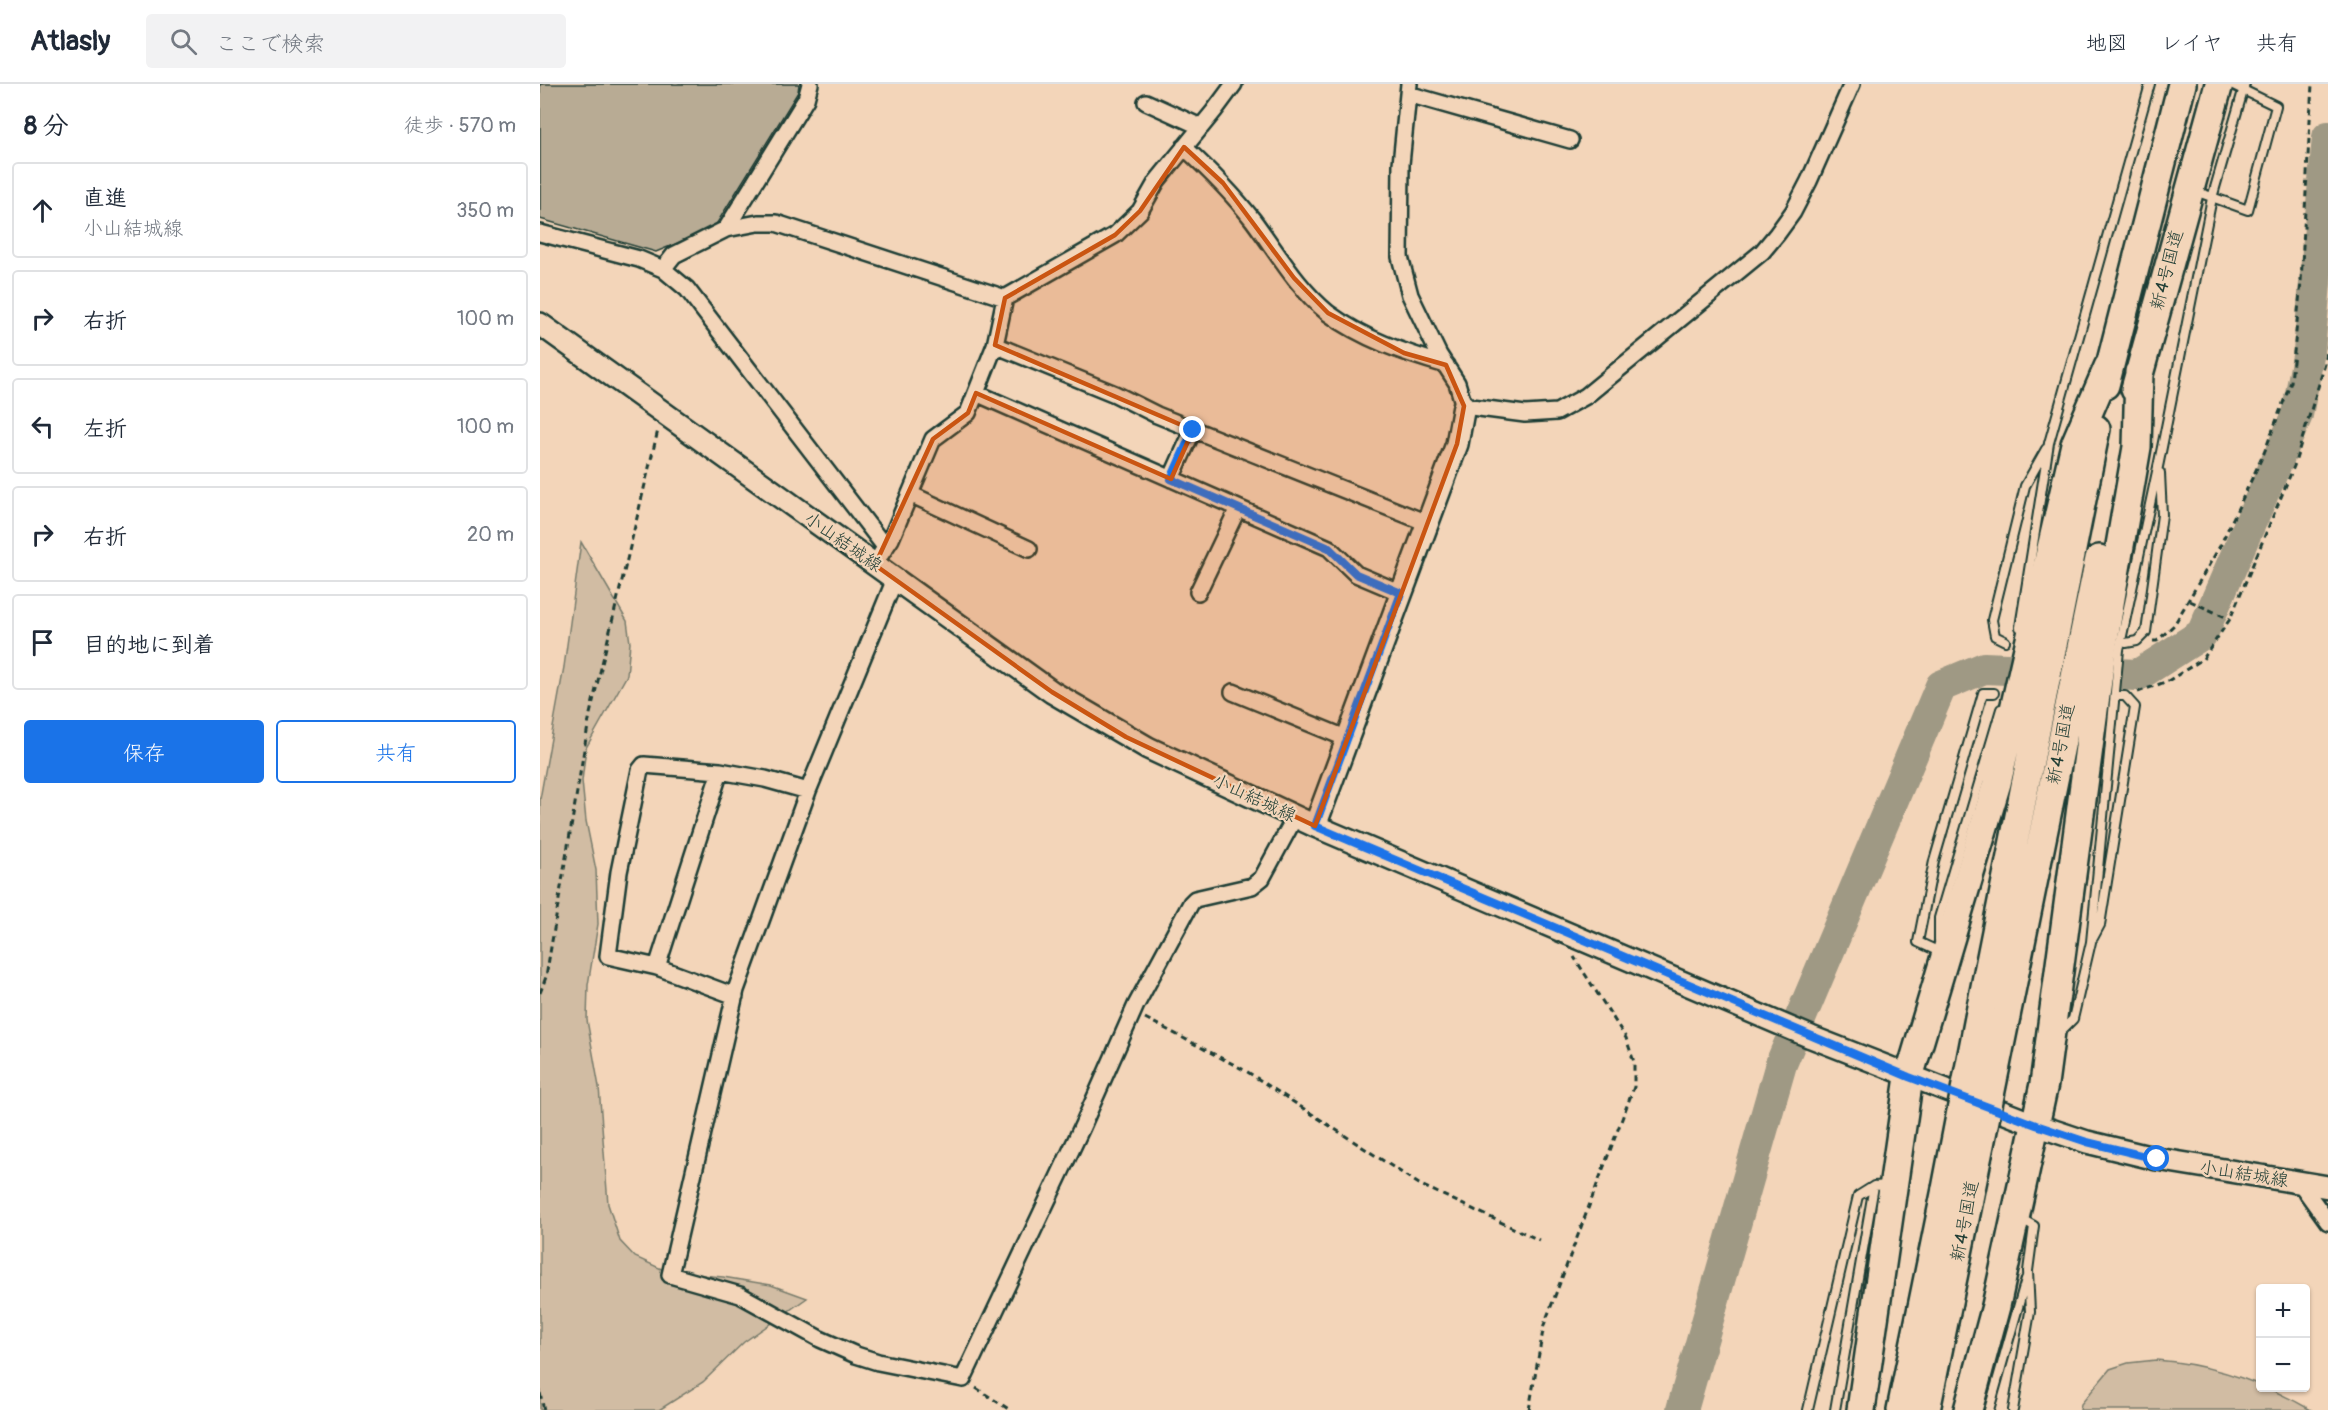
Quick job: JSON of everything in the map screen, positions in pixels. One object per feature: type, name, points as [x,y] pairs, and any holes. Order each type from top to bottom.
[{"type":"highway","name":"新4号国道","points":[[1901,1410],[2007,1016],[2065,694],[2066,646],[2108,367],[2182,84]]},
{"type":"highway","name":"新4号国道","points":[[2066,646],[2139,372],[2201,193],[2235,86]]},
{"type":"highway","points":[[1968,1410],[1996,1306],[2016,1216],[2036,1125],[2049,1042],[2066,646]]},
{"type":"highway","name":"新4号国道","points":[[1926,1410],[1958,1194],[1981,1007],[2065,694]]},
{"type":"highway","points":[[1861,1410],[1884,1185],[1909,1077],[1997,783],[2065,694]]},
{"type":"main road","name":"小山結城線","points":[[540,324],[662,414],[880,556],[894,579],[1052,692],[1148,748],[1294,817],[1811,1037],[2036,1125],[2087,1142],[2157,1159],[2328,1187]]},
{"type":"main road","points":[[1315,826],[1457,444],[1464,406]]},
{"type":"street","points":[[726,229],[806,99],[810,84]]},
{"type":"street","points":[[663,269],[674,255],[726,229],[758,223],[776,223],[1005,298],[1116,235],[1140,211],[1157,181],[1234,84]]},
{"type":"street","points":[[1570,141],[1408,89],[1401,164],[1400,257],[1410,296],[1457,383],[1464,406],[1525,414],[1557,412],[1586,396],[1762,252],[1793,212],[1852,84]]},
{"type":"street","points":[[1146,102],[1201,127]]},
{"type":"street","points":[[1184,147],[1223,183],[1294,278],[1328,313],[1363,334],[1404,353],[1446,365]]},
{"type":"street","points":[[540,233],[639,259],[663,269],[687,289],[880,556],[891,539],[933,439],[968,414],[995,345],[1005,298]]},
{"type":"street","points":[[995,345],[1115,394],[1193,430],[1427,523]]},
{"type":"street","points":[[976,393],[1329,548],[1356,574],[1401,593]]},
{"type":"street","points":[[1171,479],[1193,430]]},
{"type":"street","points":[[910,494],[1029,549]]},
{"type":"street","points":[[1198,592],[1238,508]]},
{"type":"street","points":[[894,579],[808,791],[735,996],[670,1275],[740,1295],[820,1339],[856,1355],[878,1362],[963,1379],[1082,1127],[1133,1012],[1191,903],[1195,899],[1252,886],[1262,878],[1294,817]]},
{"type":"street","points":[[1233,692],[1347,739]]},
{"type":"street","points":[[735,996],[657,967],[608,956],[619,873],[640,770],[644,765],[720,771],[765,779],[808,791]]},
{"type":"street","points":[[657,967],[720,771]]},
{"type":"street","points":[[2300,1183],[2328,1222]]},
{"type":"lane","points":[[2150,84],[2049,443],[2025,486],[1992,620],[1995,636],[2066,646],[2137,641],[2146,632],[2162,515],[2159,462],[2201,193],[2248,210],[2277,105],[2231,84]]},
{"type":"lane","points":[[2049,443],[2066,646],[2065,694],[2091,942]]},
{"type":"lane","points":[[2066,646],[2159,462]]},
{"type":"lane","points":[[1946,955],[1918,942],[1934,861],[1983,693],[2065,694],[2135,707],[2100,925],[2091,942],[2073,1019],[2049,1042]]},
{"type":"lane","points":[[1808,1410],[1858,1196],[1884,1185]]},
{"type":"lane","points":[[1835,1410],[1884,1185]]},
{"type":"lane","points":[[1989,1410],[2028,1271],[2034,1226],[2016,1216]]},
{"type":"lane","points":[[2013,1410],[2030,1312],[2028,1271]]},
{"type":"path","points":[[2137,641],[2157,641],[2174,625],[2190,601],[2220,546],[2264,453],[2291,382],[2301,282],[2312,84]]},
{"type":"path","points":[[2065,694],[2168,681],[2203,659],[2230,619],[2294,466],[2325,364],[2328,345]]},
{"type":"path","points":[[540,993],[546,977],[590,714],[662,414]]},
{"type":"path","points":[[2190,601],[2230,619]]},
{"type":"path","points":[[1529,1410],[1544,1325],[1634,1087],[1634,1062],[1626,1038],[1572,954]]},
{"type":"path","points":[[1133,1012],[1246,1071],[1419,1184],[1539,1240]]},
{"type":"path","points":[[963,1379],[1010,1410]]},
{"type":"path","points":[[540,1393],[544,1410]]},
{"type":"highlighted area","points":[[1184,147],[1223,183],[1294,278],[1328,313],[1404,353],[1446,365],[1464,406],[1457,444],[1315,826],[1126,737],[1052,692],[875,565],[933,439],[968,413],[976,393],[1171,479],[1193,430],[995,345],[1005,298],[1115,235],[1140,211]]},
{"type":"shaded area","points":[[581,542],[627,621],[630,643],[627,675],[586,748],[582,781],[586,821],[596,870],[598,924],[588,985],[587,1020],[599,1087],[608,1204],[620,1241],[635,1257],[668,1272],[723,1277],[771,1285],[807,1298],[744,1342],[703,1382],[659,1410],[540,1410],[540,799],[564,667]]},
{"type":"shaded area","points":[[2156,1360],[2217,1370],[2256,1383],[2256,1392],[2277,1392],[2311,1410],[2080,1410],[2081,1404],[2110,1369],[2128,1363]]},
{"type":"building","points":[[540,84],[799,84],[798,92],[714,228],[656,252],[540,219]]},
{"type":"waterway","points":[[1682,1410],[1781,1064],[1941,686],[1984,668],[2138,675],[2202,634],[2297,415],[2309,351],[2328,137]]},
{"type":"route","points":[[1193,430],[1171,479],[1329,548],[1356,574],[1401,593],[1315,826],[1909,1077],[2087,1142],[2157,1159]]}]
